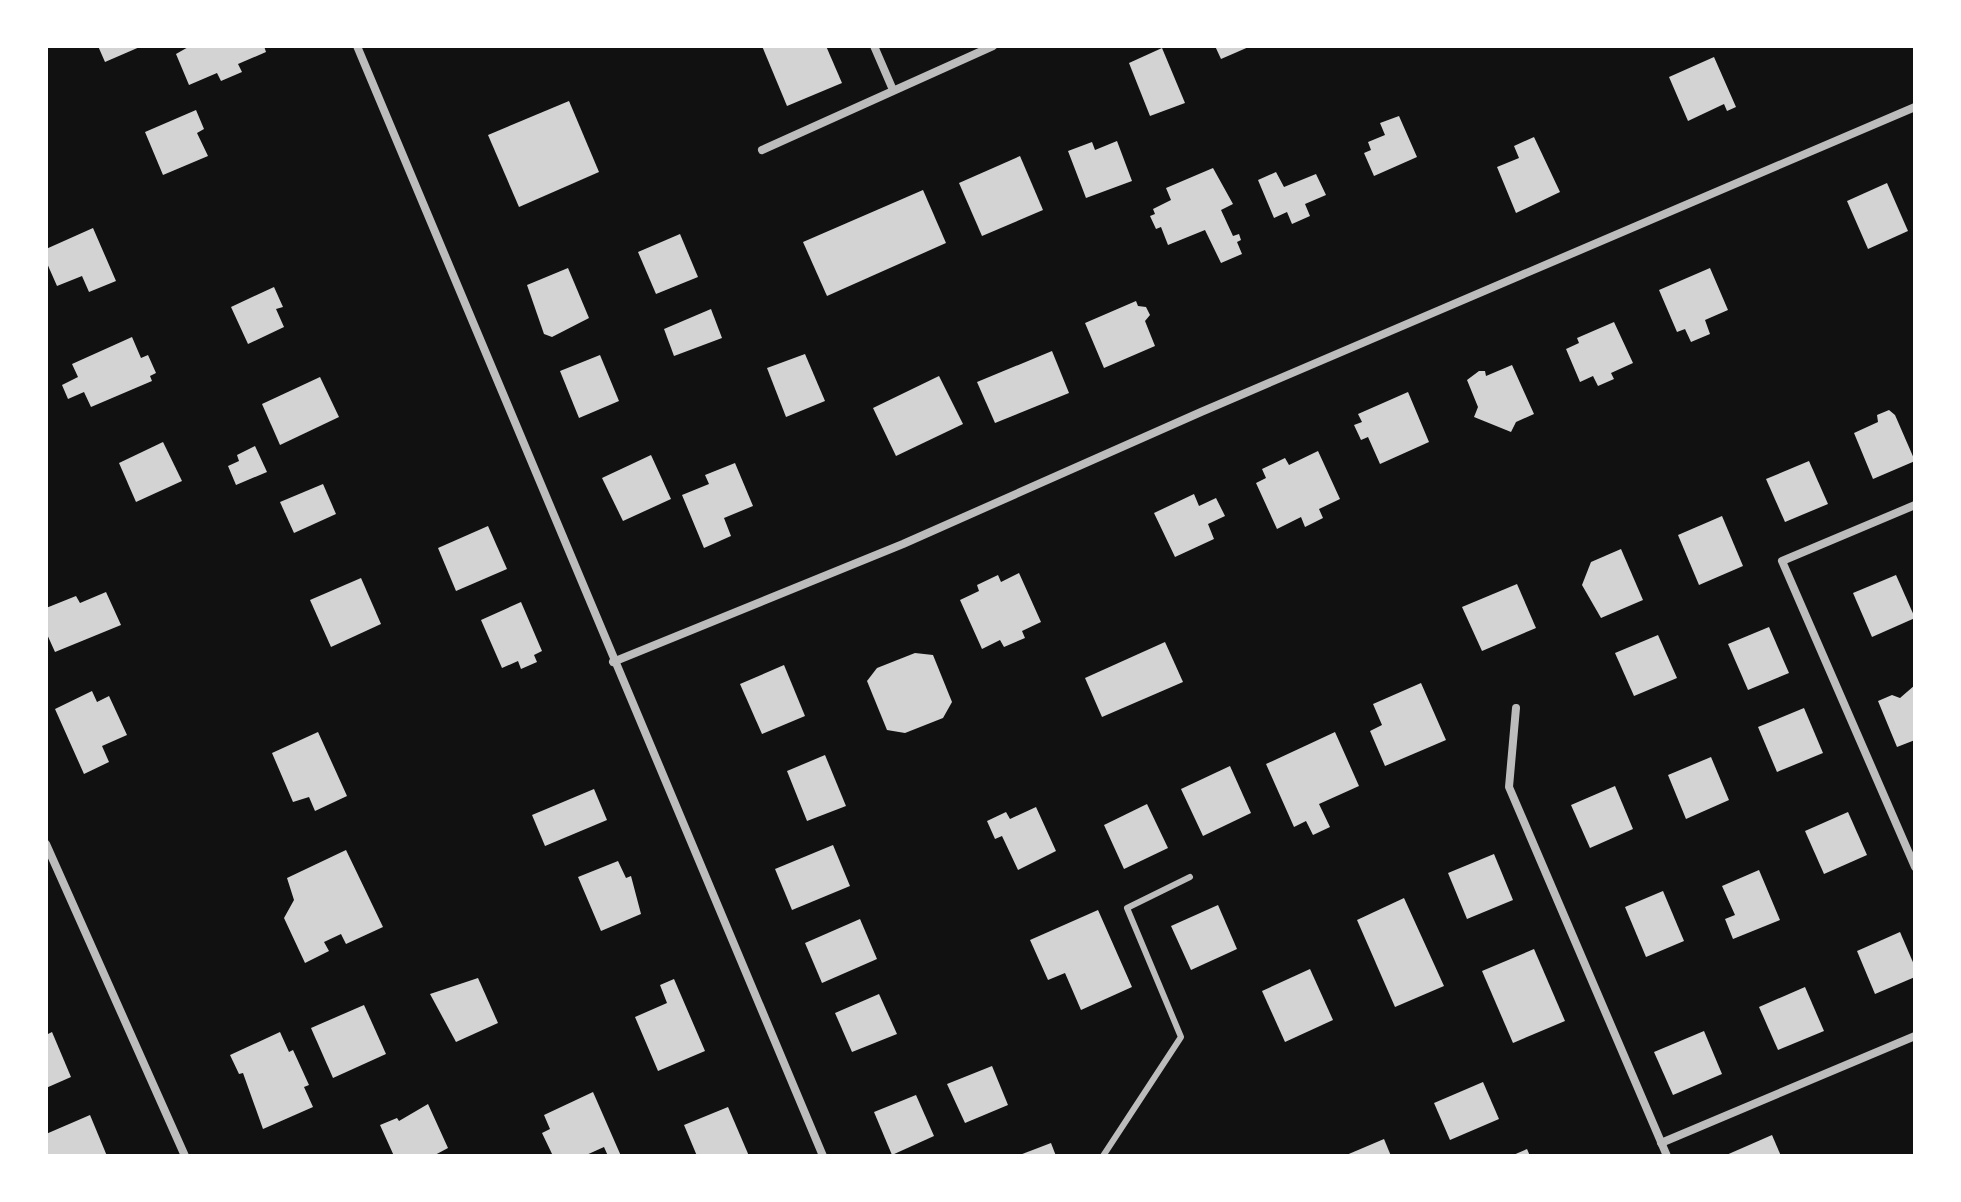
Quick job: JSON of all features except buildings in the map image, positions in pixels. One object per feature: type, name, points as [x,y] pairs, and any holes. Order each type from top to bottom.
[{"type":"street","points":[[357,46],[613,662],[823,1156]]},
{"type":"street","points":[[874,46],[893,90]]},
{"type":"street","points":[[762,150],[993,46]]},
{"type":"street","points":[[613,662],[918,538],[1215,406],[1915,107]]},
{"type":"street","points":[[1915,505],[1782,561],[1915,867]]},
{"type":"street","points":[[1516,708],[1509,787],[1667,1156]]},
{"type":"street","points":[[46,844],[185,1156]]},
{"type":"street","points":[[1661,1143],[1915,1036]]},
{"type":"lane","points":[[1103,1156],[1181,1037],[1127,908],[1190,877]]}]
